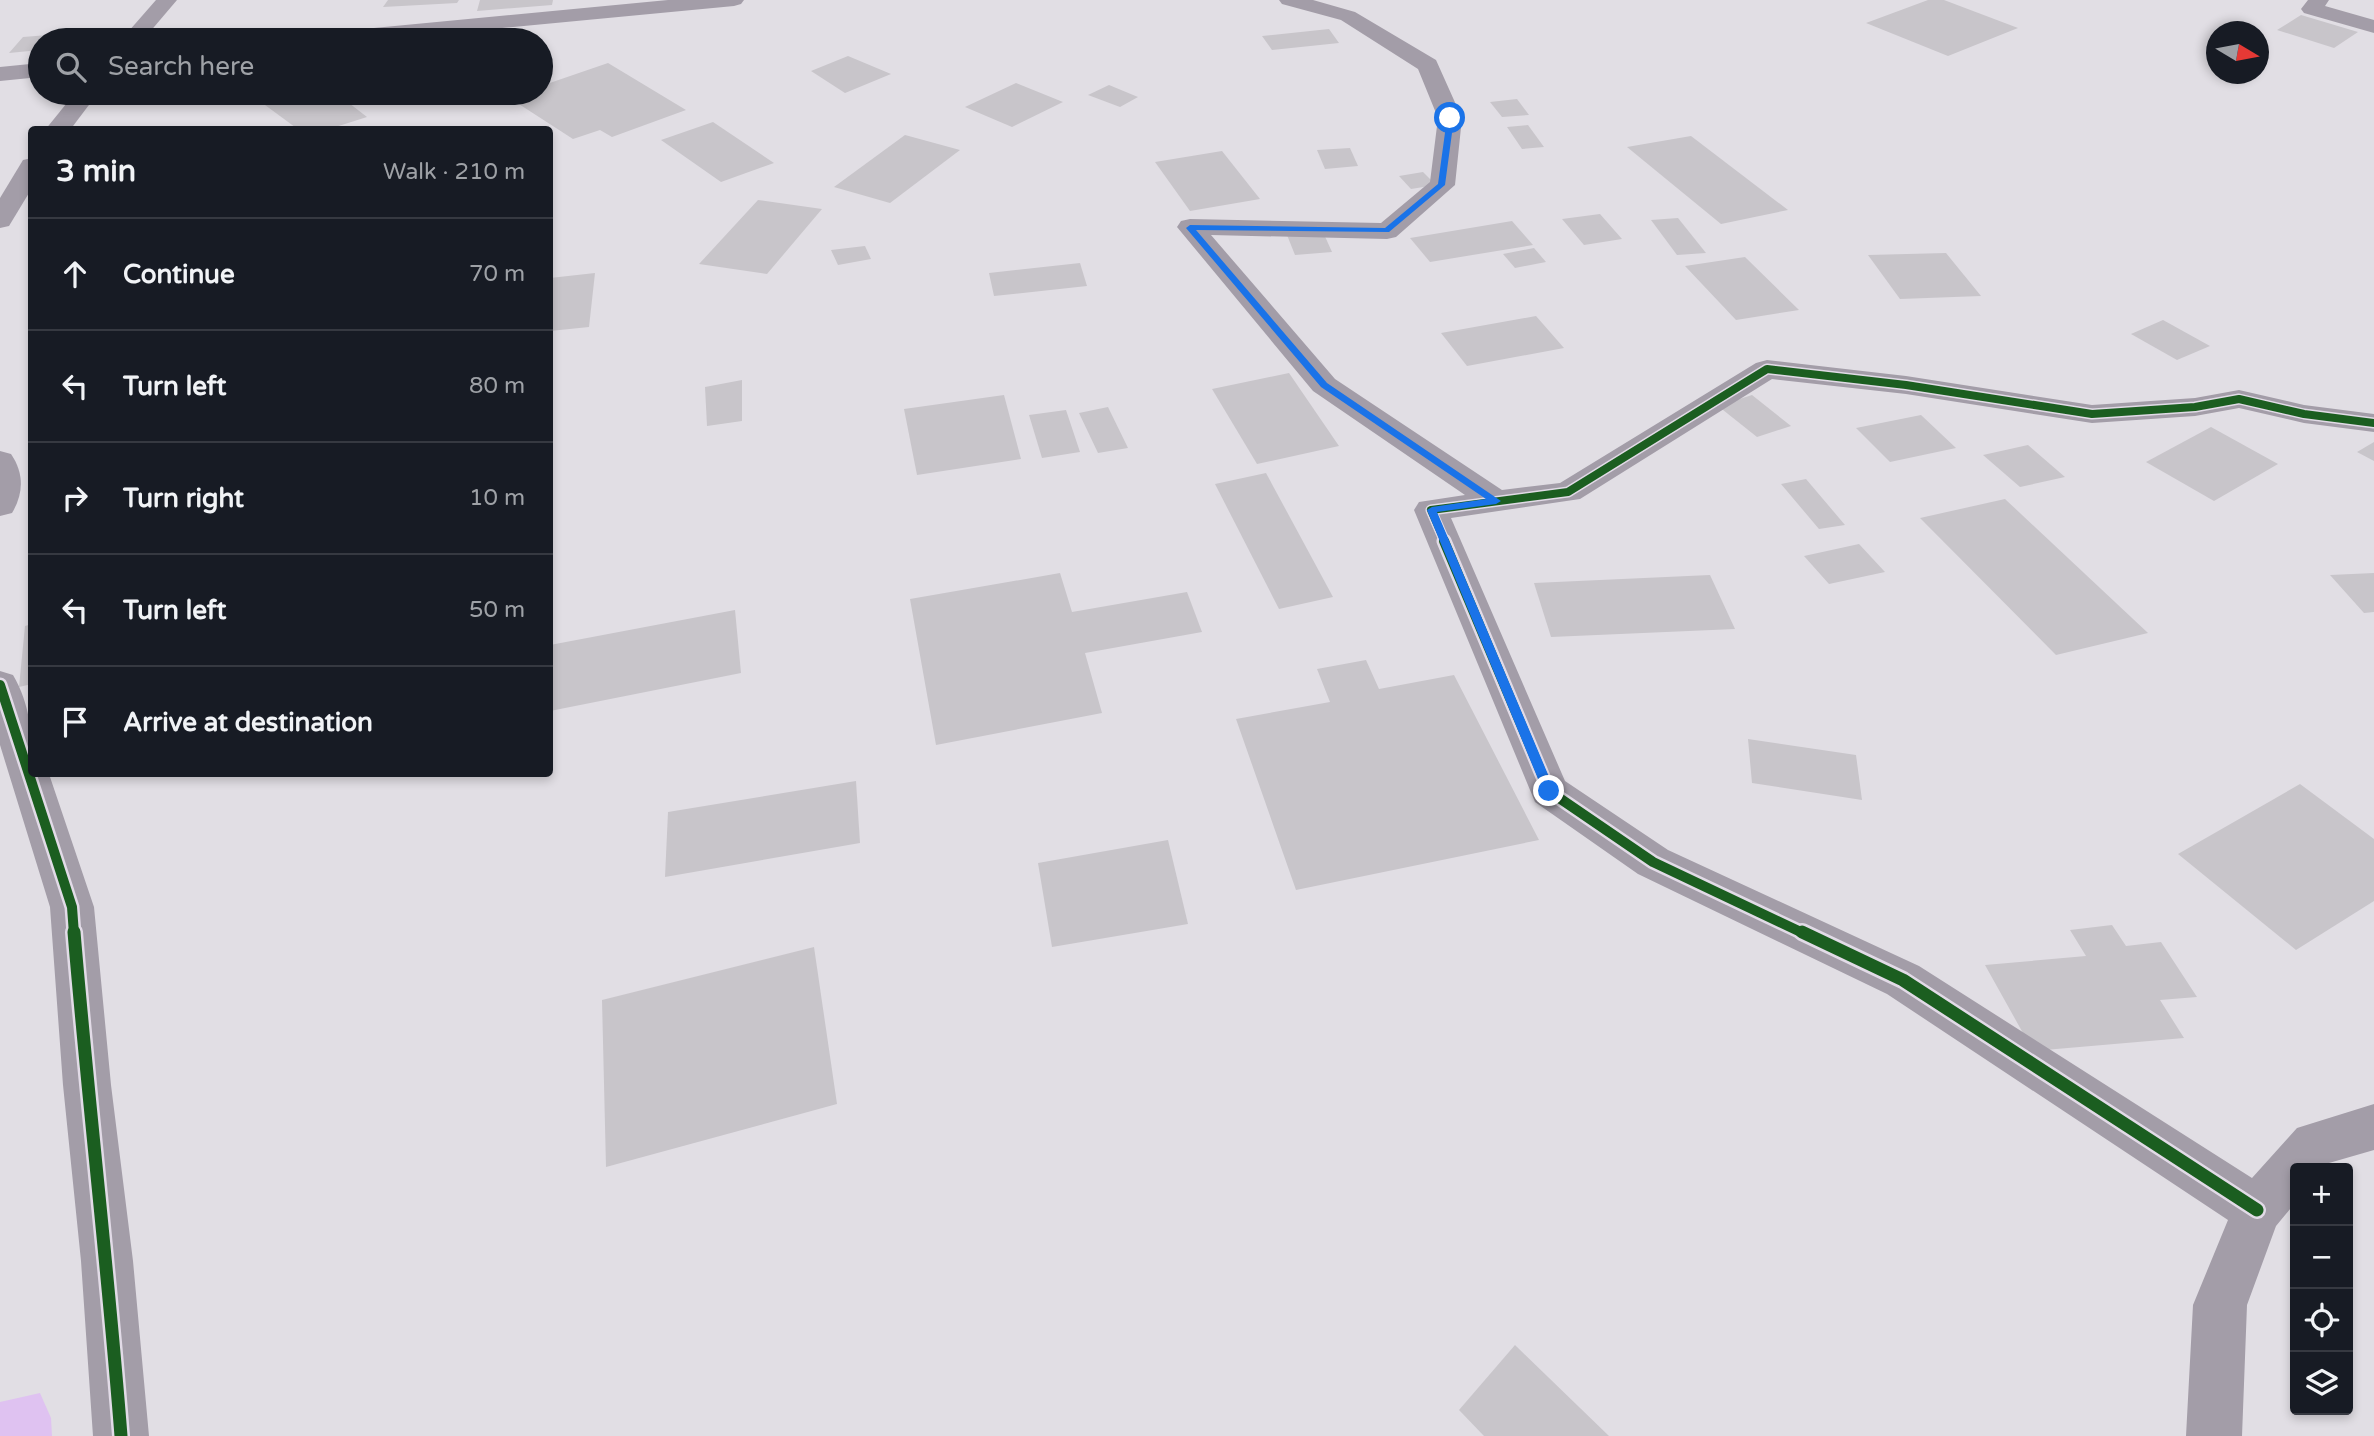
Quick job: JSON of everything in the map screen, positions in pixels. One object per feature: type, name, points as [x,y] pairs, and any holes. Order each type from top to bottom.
[{"type":"street","points":[[142,28],[167,0]]},
{"type":"street","points":[[438,28],[734,0]]},
{"type":"street","points":[[1289,0],[1348,16],[1428,65],[1450,118],[1442,185],[1387,231],[1190,228],[1324,385],[1496,501]]},
{"type":"street","points":[[2319,0],[2311,9],[2374,27]]},
{"type":"street","points":[[0,74],[28,71]]},
{"type":"street","points":[[60,126],[77,105]]},
{"type":"street","points":[[0,220],[28,172]]},
{"type":"street","points":[[2257,1210],[1903,980],[1653,862],[1549,791],[1432,510],[1568,492],[1767,369],[1906,385],[2092,414],[2195,407],[2239,398],[2304,414],[2374,423]]},
{"type":"street","points":[[0,461],[6,474],[0,505]]},
{"type":"street","points":[[0,685],[28,771]]},
{"type":"street","points":[[30,777],[72,907],[87,1085],[107,1261],[121,1436]]},
{"type":"street","points":[[2214,1436],[2220,1305],[2257,1210],[2314,1144],[2374,1126]]},
{"type":"shaded area","points":[[40,1393],[51,1418],[52,1436],[0,1436],[0,1402]]},
{"type":"building","points":[[388,0],[459,0],[457,3],[383,7]]},
{"type":"building","points":[[480,0],[553,0],[552,5],[477,11]]},
{"type":"building","points":[[1928,0],[1944,0],[2018,28],[1948,56],[1866,23]]},
{"type":"building","points":[[2301,15],[2358,32],[2334,48],[2277,30]]},
{"type":"building","points":[[1329,29],[1339,43],[1272,50],[1262,36]]},
{"type":"building","points":[[23,37],[28,37],[28,51],[9,53]]},
{"type":"building","points":[[848,56],[891,74],[845,93],[811,71]]},
{"type":"building","points":[[608,63],[686,110],[612,137],[600,130],[573,139],[520,105],[553,105],[553,82]]},
{"type":"building","points":[[1016,83],[1063,102],[1012,127],[965,107]]},
{"type":"building","points":[[1109,85],[1138,97],[1120,107],[1088,95]]},
{"type":"building","points":[[1517,99],[1529,115],[1502,117],[1490,102]]},
{"type":"building","points":[[265,105],[352,105],[367,117],[339,126],[294,126]]},
{"type":"building","points":[[713,122],[774,163],[721,182],[661,140]]},
{"type":"building","points":[[1528,125],[1544,147],[1522,149],[1507,127]]},
{"type":"building","points":[[905,135],[960,150],[890,203],[834,187]]},
{"type":"building","points":[[1691,136],[1788,210],[1721,224],[1627,147]]},
{"type":"building","points":[[1350,148],[1358,166],[1325,169],[1317,150]]},
{"type":"building","points":[[1222,151],[1260,199],[1190,211],[1155,162]]},
{"type":"building","points":[[1423,172],[1436,185],[1411,189],[1399,176]]},
{"type":"building","points":[[758,200],[822,209],[767,274],[699,264]]},
{"type":"building","points":[[1600,214],[1622,239],[1584,245],[1562,219]]},
{"type":"building","points":[[1678,218],[1706,253],[1677,255],[1651,220]]},
{"type":"building","points":[[1512,221],[1533,245],[1430,262],[1410,238]]},
{"type":"building","points":[[1323,232],[1332,252],[1295,255],[1287,235]]},
{"type":"building","points":[[865,246],[871,259],[838,265],[831,250]]},
{"type":"building","points":[[1534,248],[1546,262],[1515,268],[1503,254]]},
{"type":"building","points":[[1946,253],[1981,296],[1900,299],[1868,255]]},
{"type":"building","points":[[1745,257],[1799,310],[1736,320],[1685,266]]},
{"type":"building","points":[[1080,263],[1087,286],[994,296],[989,273]]},
{"type":"building","points":[[595,273],[589,327],[553,331],[553,278]]},
{"type":"building","points":[[1536,316],[1564,348],[1467,366],[1441,333]]},
{"type":"building","points":[[2163,320],[2210,346],[2177,360],[2131,334]]},
{"type":"building","points":[[1289,373],[1339,446],[1257,464],[1212,389]]},
{"type":"building","points":[[742,380],[742,421],[707,426],[705,387]]},
{"type":"building","points":[[1004,395],[1021,459],[917,475],[904,409]]},
{"type":"building","points":[[1752,395],[1791,426],[1757,437],[1718,406]]},
{"type":"building","points":[[1108,407],[1128,448],[1098,453],[1079,413]]},
{"type":"building","points":[[1066,410],[1080,452],[1042,458],[1029,415]]},
{"type":"building","points":[[1921,415],[1956,448],[1890,462],[1856,428]]},
{"type":"building","points":[[2211,427],[2278,464],[2214,501],[2146,462]]},
{"type":"building","points":[[2374,442],[2374,461],[2357,452]]},
{"type":"building","points":[[2028,445],[2065,477],[2020,487],[1983,455]]},
{"type":"building","points":[[1266,473],[1333,597],[1279,609],[1215,484]]},
{"type":"building","points":[[1806,479],[1845,525],[1819,529],[1781,484]]},
{"type":"building","points":[[2005,499],[2148,633],[2056,655],[1920,518]]},
{"type":"building","points":[[1859,544],[1885,572],[1829,584],[1804,556]]},
{"type":"building","points":[[1060,573],[1072,612],[1187,592],[1202,632],[1085,653],[1102,713],[936,745],[910,599]]},
{"type":"building","points":[[2374,573],[2374,612],[2364,613],[2330,575]]},
{"type":"building","points":[[1710,575],[1735,629],[1551,637],[1534,583]]},
{"type":"building","points":[[735,610],[741,673],[553,710],[553,644]]},
{"type":"building","points":[[28,625],[28,685],[19,687],[25,626]]},
{"type":"building","points":[[1366,660],[1379,689],[1454,675],[1539,840],[1296,890],[1236,719],[1330,702],[1317,669]]},
{"type":"building","points":[[1748,739],[1856,755],[1862,800],[1752,783]]},
{"type":"building","points":[[856,781],[860,843],[665,877],[668,812]]},
{"type":"building","points":[[2300,784],[2374,839],[2374,901],[2296,950],[2178,854]]},
{"type":"building","points":[[1168,840],[1188,924],[1052,947],[1038,863]]},
{"type":"building","points":[[2112,925],[2126,946],[2161,942],[2197,997],[2160,1000],[2184,1038],[2033,1051],[1985,965],[2086,956],[2070,930]]},
{"type":"building","points":[[814,947],[837,1104],[606,1167],[602,1000]]},
{"type":"building","points":[[1515,1345],[1609,1436],[1484,1436],[1459,1410]]},
{"type":"cycle path","points":[[2257,1210],[1903,980],[1653,862],[1549,791],[1431,510],[1568,492],[1767,369],[1906,385],[2092,414],[2195,407],[2239,399],[2304,414],[2374,423]]},
{"type":"cycle path","points":[[0,685],[28,771]]},
{"type":"cycle path","points":[[30,777],[72,907],[87,1085],[107,1261],[121,1436]]},
{"type":"route","points":[[1450,118],[1442,185],[1387,231],[1190,228],[1324,385],[1496,501],[1432,510],[1549,791]]}]
